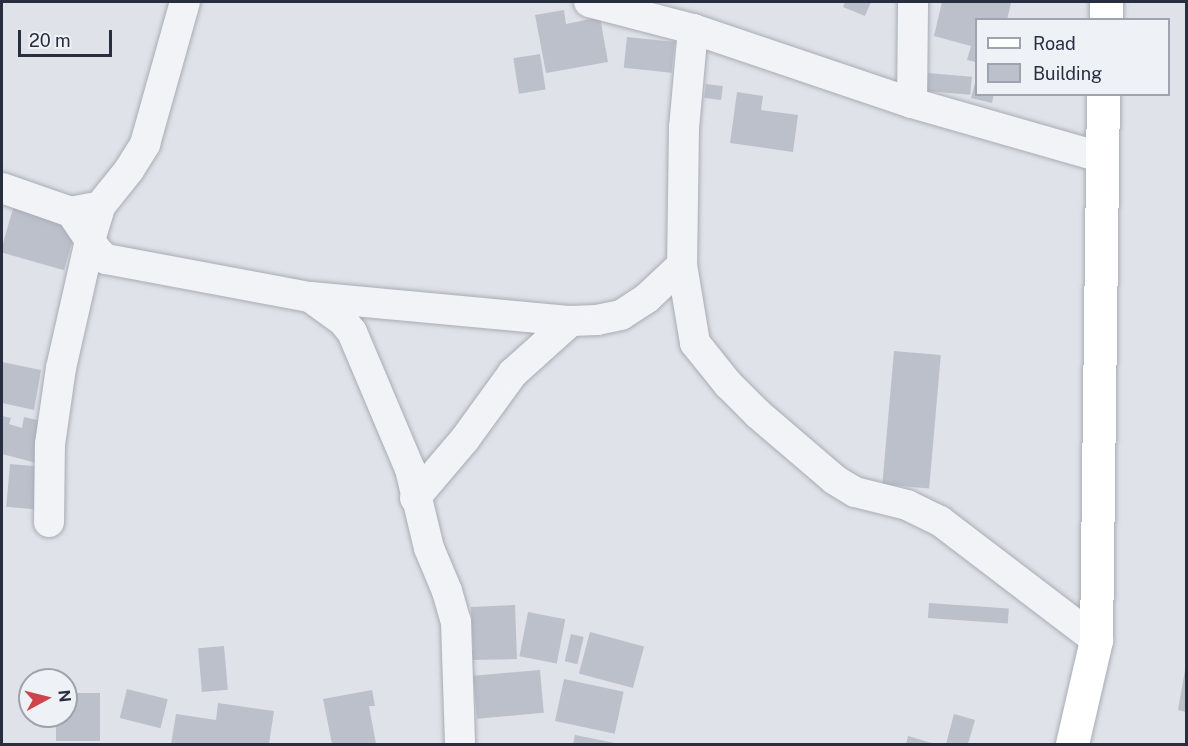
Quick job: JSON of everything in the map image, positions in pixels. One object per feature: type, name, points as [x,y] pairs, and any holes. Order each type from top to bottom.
[{"type":"main road","points":[[1106,2],[1106,18]]},
{"type":"main road","points":[[1072,744],[1096,640],[1100,157],[1103,96]]},
{"type":"street","points":[[50,522],[50,444],[59,379],[90,240],[101,205],[129,170],[145,144],[185,2]]},
{"type":"street","points":[[589,2],[693,29],[912,103],[1100,157]]},
{"type":"street","points":[[912,103],[913,2]]},
{"type":"street","points":[[693,29],[684,127],[682,265],[695,343],[728,384],[798,450],[855,492],[907,505],[940,521],[1096,640]]},
{"type":"street","points":[[2,188],[71,212],[101,205]]},
{"type":"street","points":[[71,212],[98,252],[113,261],[310,297],[571,321],[597,320],[621,315],[647,298],[682,265]]},
{"type":"street","points":[[310,297],[343,321],[352,332],[401,442],[410,469],[429,548],[447,591],[456,622],[460,744]]},
{"type":"street","points":[[416,498],[465,439],[499,388],[571,321]]},
{"type":"building","points":[[845,2],[871,2],[865,16],[843,7]]},
{"type":"building","points":[[942,2],[1011,3],[1007,18],[975,18],[975,62],[967,60],[971,46],[934,36]]},
{"type":"building","points":[[564,10],[566,24],[600,17],[608,62],[546,73],[535,15]]},
{"type":"building","points":[[627,37],[675,42],[671,73],[624,68]]},
{"type":"building","points":[[540,54],[546,90],[519,94],[513,58]]},
{"type":"building","points":[[928,73],[972,77],[970,95],[926,91]]},
{"type":"building","points":[[975,83],[975,96],[994,96],[992,103],[971,98]]},
{"type":"building","points":[[706,84],[723,86],[721,100],[704,98]]},
{"type":"building","points":[[737,92],[763,96],[761,110],[798,115],[793,152],[730,143]]},
{"type":"building","points":[[14,205],[77,223],[64,270],[2,253]]},
{"type":"building","points":[[894,351],[941,355],[929,489],[882,484]]},
{"type":"building","points":[[2,362],[41,370],[34,410],[2,403]]},
{"type":"building","points":[[2,416],[11,418],[9,424],[22,428],[24,417],[49,423],[40,464],[2,454]]},
{"type":"building","points":[[10,464],[47,467],[43,510],[6,507]]},
{"type":"building","points":[[929,603],[1009,609],[1008,624],[928,618]]},
{"type":"building","points":[[515,605],[517,659],[469,660],[469,651],[473,651],[471,607]]},
{"type":"building","points":[[528,612],[565,619],[557,663],[519,656]]},
{"type":"building","points":[[590,632],[644,646],[633,688],[579,674]]},
{"type":"building","points":[[571,634],[584,637],[577,664],[565,661]]},
{"type":"building","points":[[224,646],[228,690],[202,692],[198,648]]},
{"type":"building","points":[[540,670],[544,713],[477,719],[473,676]]},
{"type":"building","points":[[1186,670],[1186,712],[1178,710]]},
{"type":"building","points":[[564,679],[624,692],[615,734],[555,721]]},
{"type":"building","points":[[127,689],[168,699],[160,728],[120,718]]},
{"type":"building","points":[[372,690],[375,706],[369,706],[376,744],[332,744],[323,699]]},
{"type":"building","points":[[78,693],[100,693],[100,741],[56,741],[56,728],[78,728]]},
{"type":"building","points":[[218,703],[274,711],[269,744],[171,744],[176,714],[216,720]]},
{"type":"building","points":[[954,714],[975,720],[968,744],[946,744]]},
{"type":"building","points":[[575,735],[615,743],[615,744],[573,744]]},
{"type":"building","points":[[908,736],[935,744],[906,744]]}]
